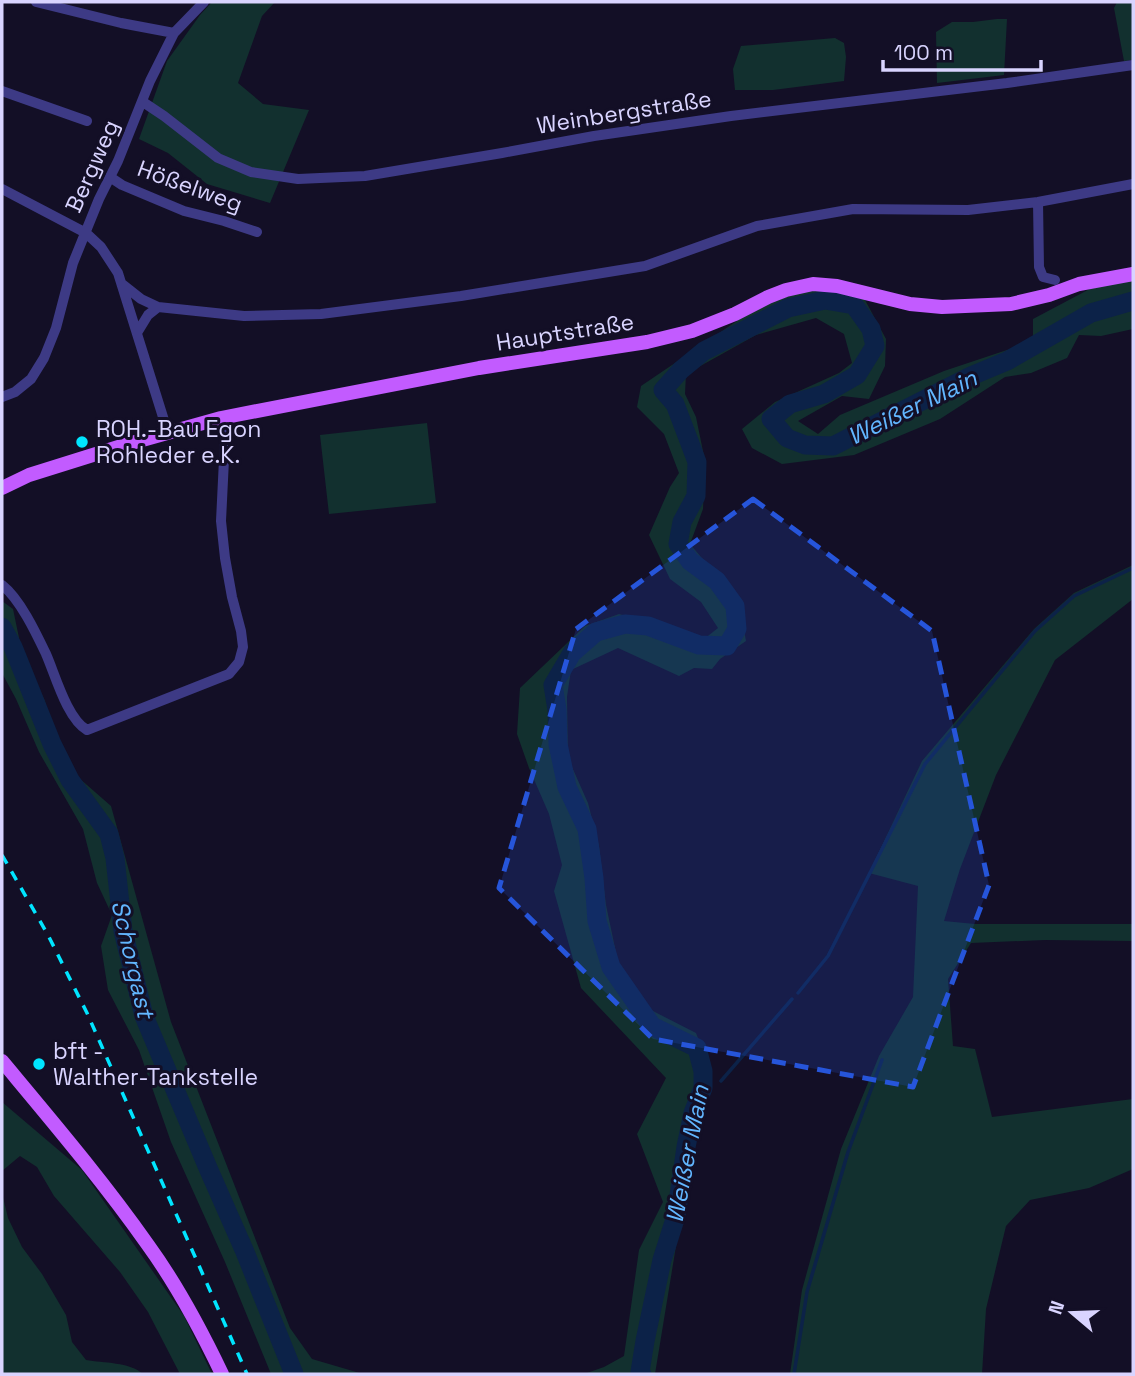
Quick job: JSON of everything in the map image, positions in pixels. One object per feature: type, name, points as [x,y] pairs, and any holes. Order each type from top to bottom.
[{"type":"main road","name":"Hauptstraße","points":[[2,488],[29,475],[221,418],[479,368],[647,342],[692,331],[786,290],[813,284],[837,286],[911,304],[942,307],[1011,304],[1079,284],[1133,274]]},
{"type":"main road","points":[[2,1061],[60,1129],[150,1247],[209,1346],[222,1374]]},
{"type":"street","points":[[36,2],[174,33]]},
{"type":"street","name":"Bergweg","points":[[168,433],[118,273],[101,247],[86,233],[150,81],[174,33],[204,2]]},
{"type":"street","name":"Weinbergstraße","points":[[143,102],[218,158],[251,172],[298,180],[365,176],[594,136],[731,116],[1133,65]]},
{"type":"street","points":[[2,91],[87,121]]},
{"type":"street","name":"Hößelweg","points":[[110,177],[122,185],[184,211],[257,232]]},
{"type":"street","points":[[122,285],[158,307],[244,316],[321,314],[461,296],[645,266],[757,226],[853,209],[968,210],[1038,202],[1133,184]]},
{"type":"street","points":[[2,189],[86,233],[73,263],[56,328],[44,358],[31,379],[15,392],[2,397]]},
{"type":"street","points":[[1038,202],[1039,267],[1043,277],[1055,280]]},
{"type":"street","points":[[137,333],[148,315],[158,307]]},
{"type":"street","points":[[2,585],[11,592],[22,610],[46,654],[59,689],[81,726],[87,730],[229,674],[239,662],[243,647],[220,521],[225,439],[221,418]]},
{"type":"highlighted area","points":[[753,499],[932,631],[989,885],[913,1087],[653,1039],[499,888],[576,629]]},
{"type":"green space","points":[[212,2],[275,2],[262,16],[238,83],[263,104],[309,110],[270,203],[207,184],[168,153],[139,139],[167,61]]},
{"type":"green space","points":[[1117,2],[1133,2],[1133,60],[1124,61],[1114,8]]},
{"type":"green space","points":[[1007,19],[1004,75],[937,83],[936,32],[952,22]]},
{"type":"green space","points":[[835,38],[844,43],[844,81],[773,90],[735,90],[733,69],[741,46]]},
{"type":"green space","points":[[1133,266],[1133,329],[1101,336],[1079,335],[1067,358],[1031,373],[1005,377],[940,419],[854,455],[782,464],[752,448],[742,429],[775,402],[839,373],[852,363],[844,334],[816,318],[756,335],[686,374],[685,394],[696,417],[705,461],[703,509],[690,544],[739,602],[746,641],[720,659],[712,669],[694,668],[679,676],[618,648],[571,670],[567,697],[568,758],[588,803],[599,846],[606,905],[618,962],[651,1010],[696,1033],[711,1072],[688,1173],[655,1374],[584,1374],[624,1356],[639,1250],[663,1202],[637,1134],[666,1078],[581,988],[554,891],[562,865],[549,814],[517,734],[520,688],[585,626],[619,614],[704,639],[718,628],[701,602],[670,579],[649,535],[679,473],[664,434],[637,407],[641,386],[762,304],[817,288],[858,287],[886,339],[885,366],[869,399],[842,396],[798,421],[818,434],[840,415],[944,371],[1010,349],[1033,336],[1033,319]]},
{"type":"green space","points":[[427,423],[436,503],[329,514],[320,435]]},
{"type":"green space","points":[[1133,565],[1133,599],[1055,660],[996,775],[960,869],[944,921],[975,924],[1133,924],[1133,941],[971,943],[948,979],[953,1046],[975,1049],[992,1117],[1133,1099],[1133,1169],[1089,1188],[1030,1200],[1006,1226],[986,1309],[982,1374],[790,1374],[802,1290],[841,1149],[879,1056],[913,997],[918,886],[869,873],[922,761],[1034,629],[1074,593]]},
{"type":"green space","points":[[2,601],[13,609],[23,657],[45,701],[49,723],[71,771],[111,806],[171,1022],[290,1328],[312,1359],[363,1374],[271,1374],[171,1142],[139,1050],[108,990],[101,946],[112,915],[97,883],[83,829],[39,752],[2,673]]},
{"type":"green space","points":[[2,1102],[82,1170],[184,1316],[212,1374],[180,1374],[148,1312],[120,1272],[54,1196],[37,1167],[20,1156],[2,1171]]},
{"type":"green space","points":[[2,1193],[8,1218],[22,1247],[42,1274],[66,1315],[72,1342],[86,1360],[124,1365],[143,1374],[2,1374]]},
{"type":"waterway","name":"Weißer Main","points":[[642,1374],[640,1372],[645,1341],[662,1260],[676,1216],[693,1113],[703,1088],[703,1071],[697,1048],[652,1026],[611,967],[597,921],[587,829],[567,787],[558,744],[553,685],[572,653],[596,632],[625,624],[648,626],[699,645],[727,646],[737,629],[735,606],[717,581],[690,561],[678,544],[682,522],[696,496],[697,462],[675,404],[663,390],[704,351],[788,308],[825,300],[854,305],[871,329],[875,346],[857,375],[824,394],[790,404],[771,419],[787,438],[805,445],[833,446],[971,376],[1007,361],[1091,313],[1133,301]]},
{"type":"waterway","points":[[798,993],[828,956],[925,764],[1035,631],[1074,596],[1133,568]]},
{"type":"waterway","name":"Schorgast","points":[[2,627],[70,780],[109,834],[115,858],[123,931],[144,1016],[294,1374]]},
{"type":"waterway","points":[[721,1081],[792,999]]},
{"type":"waterway","points":[[794,1374],[807,1292],[848,1152],[882,1060]]},
{"type":"railway","points":[[2,855],[48,935],[87,1013],[247,1374]]},
{"type":"place","name":"ROH.-Bau Egon Rohleder e.K.","points":[[82,442]]},
{"type":"place","name":"bft - Walther-Tankstelle","points":[[39,1064]]}]
